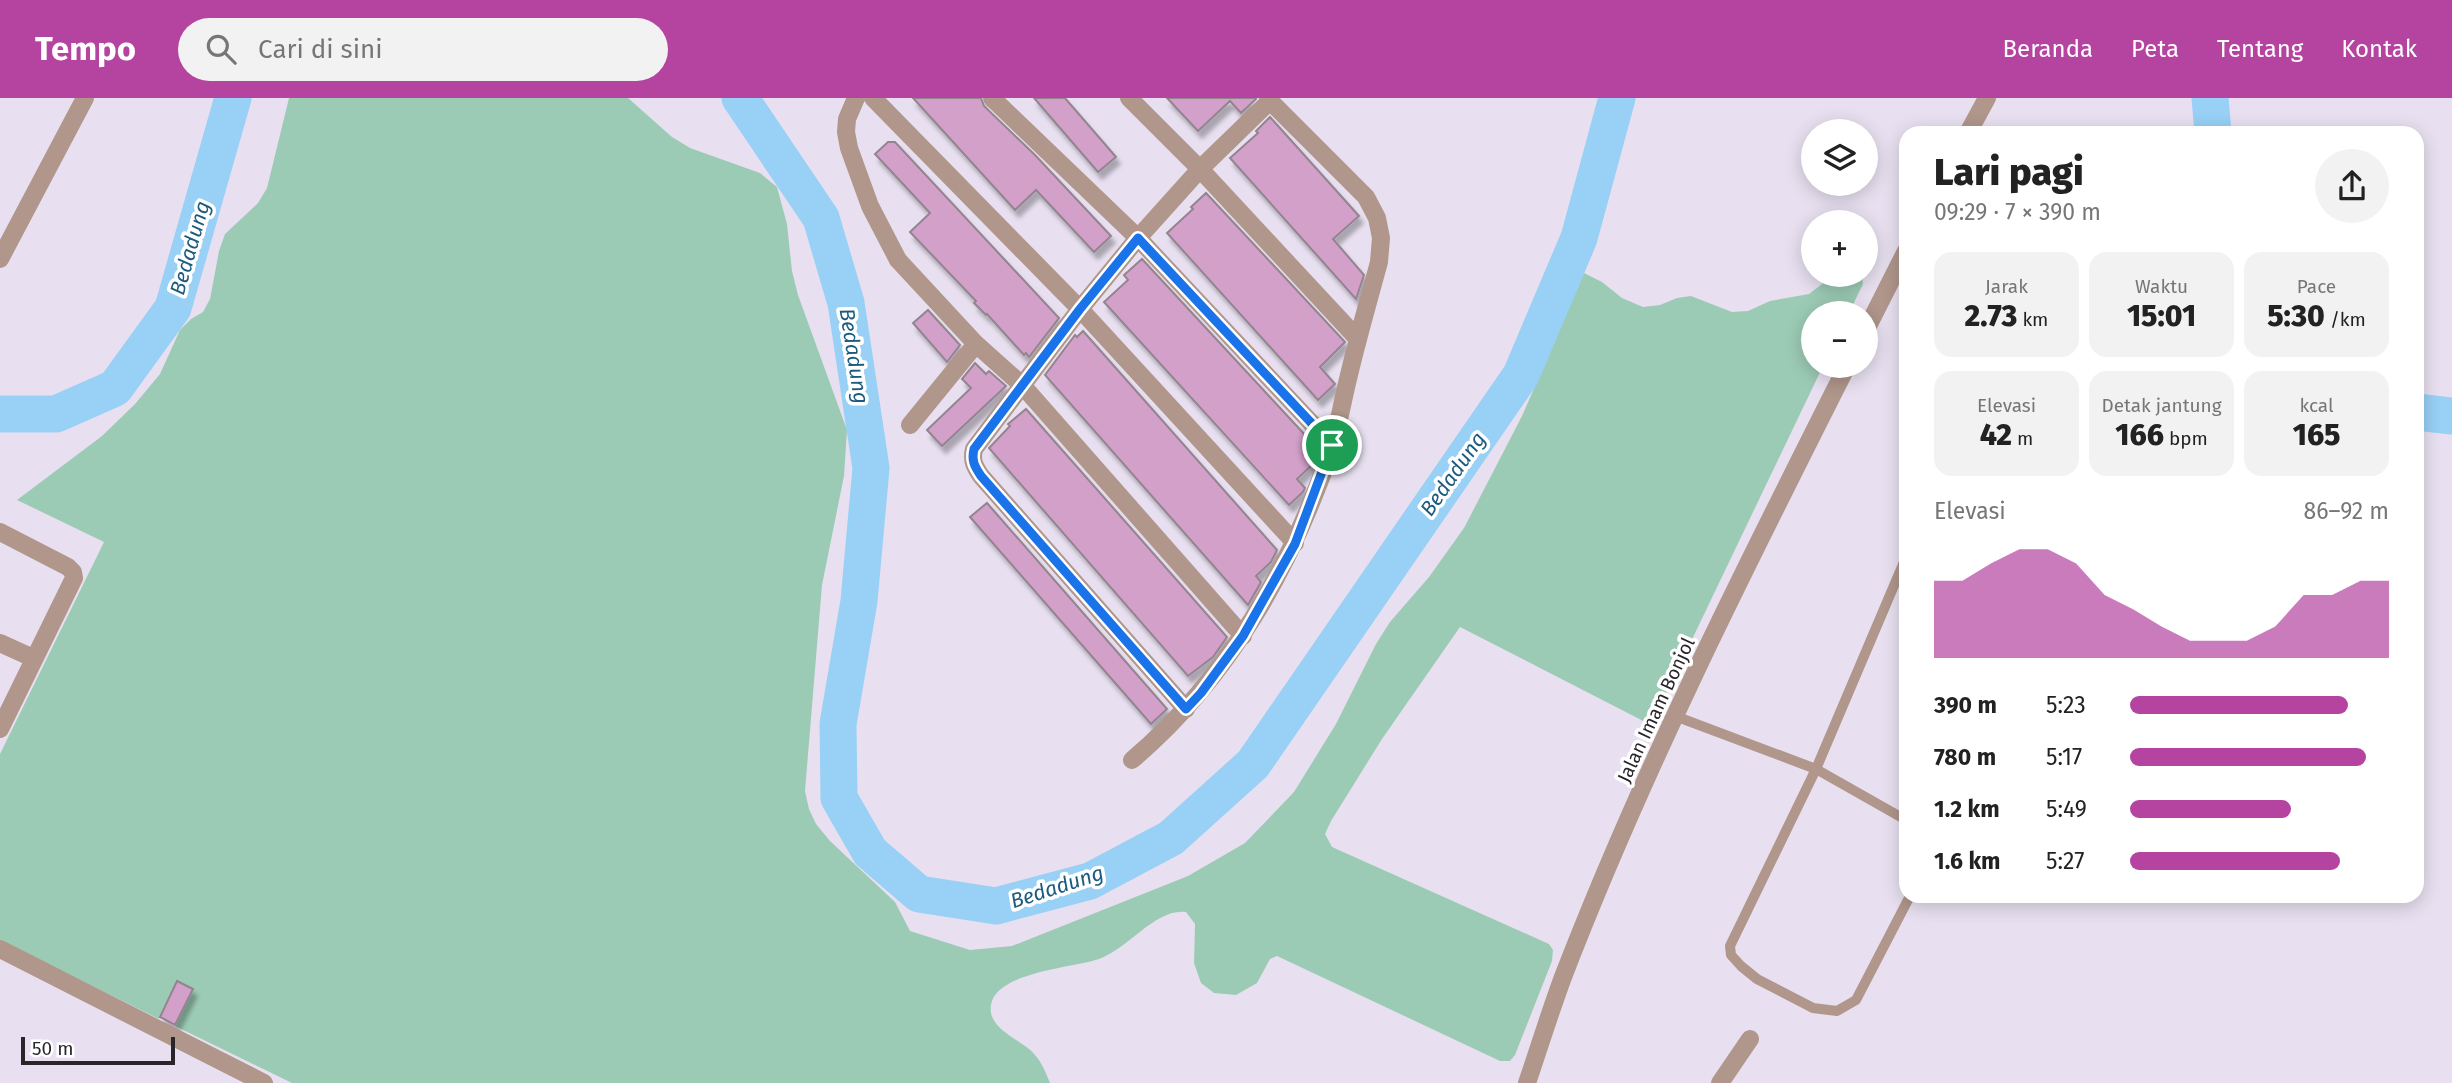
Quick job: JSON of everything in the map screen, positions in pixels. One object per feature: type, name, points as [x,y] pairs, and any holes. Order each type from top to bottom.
[{"type":"street","points":[[0,259],[86,98]]},
{"type":"street","points":[[856,98],[847,119],[849,148],[870,206],[898,260],[976,344],[1022,385],[1243,636]]},
{"type":"street","points":[[873,98],[1080,309],[1295,544]]},
{"type":"street","points":[[992,98],[1138,238],[1332,445]]},
{"type":"street","points":[[1129,98],[1200,169],[1358,339]]},
{"type":"street","points":[[1972,126],[1987,98]]},
{"type":"street","points":[[1132,760],[1166,732],[1201,693],[1243,636],[1295,544],[1332,445],[1379,262],[1381,238],[1377,218],[1366,197],[1269,99],[1200,169],[1138,238],[1022,385],[974,449],[972,457],[974,466],[1186,709]]},
{"type":"street","points":[[1878,306],[1899,265]]},
{"type":"street","points":[[910,425],[976,344]]},
{"type":"street","name":"Jalan Imam Bonjol","points":[[1527,1083],[1563,978],[1675,716],[1841,378]]},
{"type":"street","points":[[0,532],[73,572],[72,583],[0,729]]},
{"type":"street","points":[[0,643],[33,658]]},
{"type":"street","points":[[0,949],[264,1083]]},
{"type":"street","points":[[1720,1083],[1750,1039]]},
{"type":"lane","points":[[1899,574],[1816,769],[1730,946],[1731,955],[1757,979],[1813,1008],[1824,1011],[1846,1007],[1856,1000],[1906,903]]},
{"type":"lane","points":[[1675,716],[1816,769],[1899,816]]},
{"type":"green space","points":[[289,98],[628,98],[672,137],[690,148],[760,173],[777,187],[787,224],[792,271],[798,295],[847,430],[844,476],[822,585],[805,791],[809,809],[816,824],[830,841],[895,902],[910,931],[970,950],[1012,946],[1188,876],[1245,843],[1294,792],[1336,724],[1390,622],[1429,577],[1464,528],[1522,416],[1584,273],[1602,282],[1622,298],[1643,307],[1691,296],[1732,312],[1748,311],[1770,301],[1809,294],[1818,287],[1862,287],[1855,301],[1801,301],[1801,378],[1817,378],[1651,725],[1460,627],[1382,739],[1325,834],[1332,847],[1549,944],[1553,950],[1552,961],[1515,1055],[1510,1061],[1500,1061],[1277,956],[1270,959],[1257,983],[1236,995],[1214,993],[1201,983],[1194,963],[1195,924],[1186,912],[1175,912],[1153,922],[1110,954],[1020,978],[996,994],[991,1005],[994,1021],[1035,1055],[1050,1083],[292,1083],[175,1026],[193,989],[177,982],[159,1019],[0,940],[0,754],[104,542],[17,500],[102,436],[135,404],[160,374],[180,330],[203,312],[210,299],[225,234],[258,203],[267,188]]},
{"type":"building","points":[[913,98],[981,98],[984,106],[1035,155],[1111,236],[1094,252],[1036,190],[1015,210]]},
{"type":"building","points":[[1034,98],[1065,98],[1116,157],[1098,172]]},
{"type":"building","points":[[1167,98],[1256,99],[1241,113],[1230,101],[1198,131]]},
{"type":"building","points":[[1270,117],[1359,216],[1333,239],[1364,275],[1356,299],[1230,158],[1258,133],[1256,131]]},
{"type":"building","points":[[888,142],[895,142],[1059,318],[1029,357],[974,303],[976,301],[910,232],[930,213],[875,154]]},
{"type":"building","points":[[1206,193],[1345,342],[1320,367],[1335,384],[1318,400],[1167,233]]},
{"type":"building","points":[[1142,259],[1319,450],[1314,463],[1297,479],[1305,488],[1303,492],[1289,505],[1104,302],[1128,280],[1124,275]]},
{"type":"building","points":[[928,310],[960,345],[947,362],[913,323]]},
{"type":"building","points":[[1083,331],[1277,550],[1271,562],[1256,576],[1261,582],[1248,605],[1045,375],[1075,335],[1077,337]]},
{"type":"building","points":[[975,363],[986,374],[989,371],[1006,386],[942,446],[927,430],[971,388],[962,379]]},
{"type":"building","points":[[1026,409],[1227,637],[1213,657],[1188,676],[989,448],[1010,426],[1008,424]]},
{"type":"building","points":[[987,503],[1167,709],[1151,724],[970,517]]},
{"type":"building","points":[[177,981],[193,989],[175,1025],[160,1017]]},
{"type":"waterway","name":"Bedadung","points":[[0,414],[56,414],[115,388],[173,308],[233,98]]},
{"type":"waterway","name":"Bedadung","points":[[740,98],[821,218],[846,303],[871,468],[859,601],[838,724],[839,798],[870,852],[919,894],[996,906],[1090,881],[1171,838],[1253,764],[1521,375],[1579,238],[1617,98]]},
{"type":"waterway","name":"Bedadung","points":[[2210,98],[2212,126]]},
{"type":"waterway","name":"Bedadung","points":[[2424,413],[2452,416]]},
{"type":"route","points":[[1138,238],[1332,445],[1295,544],[1243,636],[1186,709],[981,476],[972,457],[974,449],[1080,309],[1138,238]]}]
